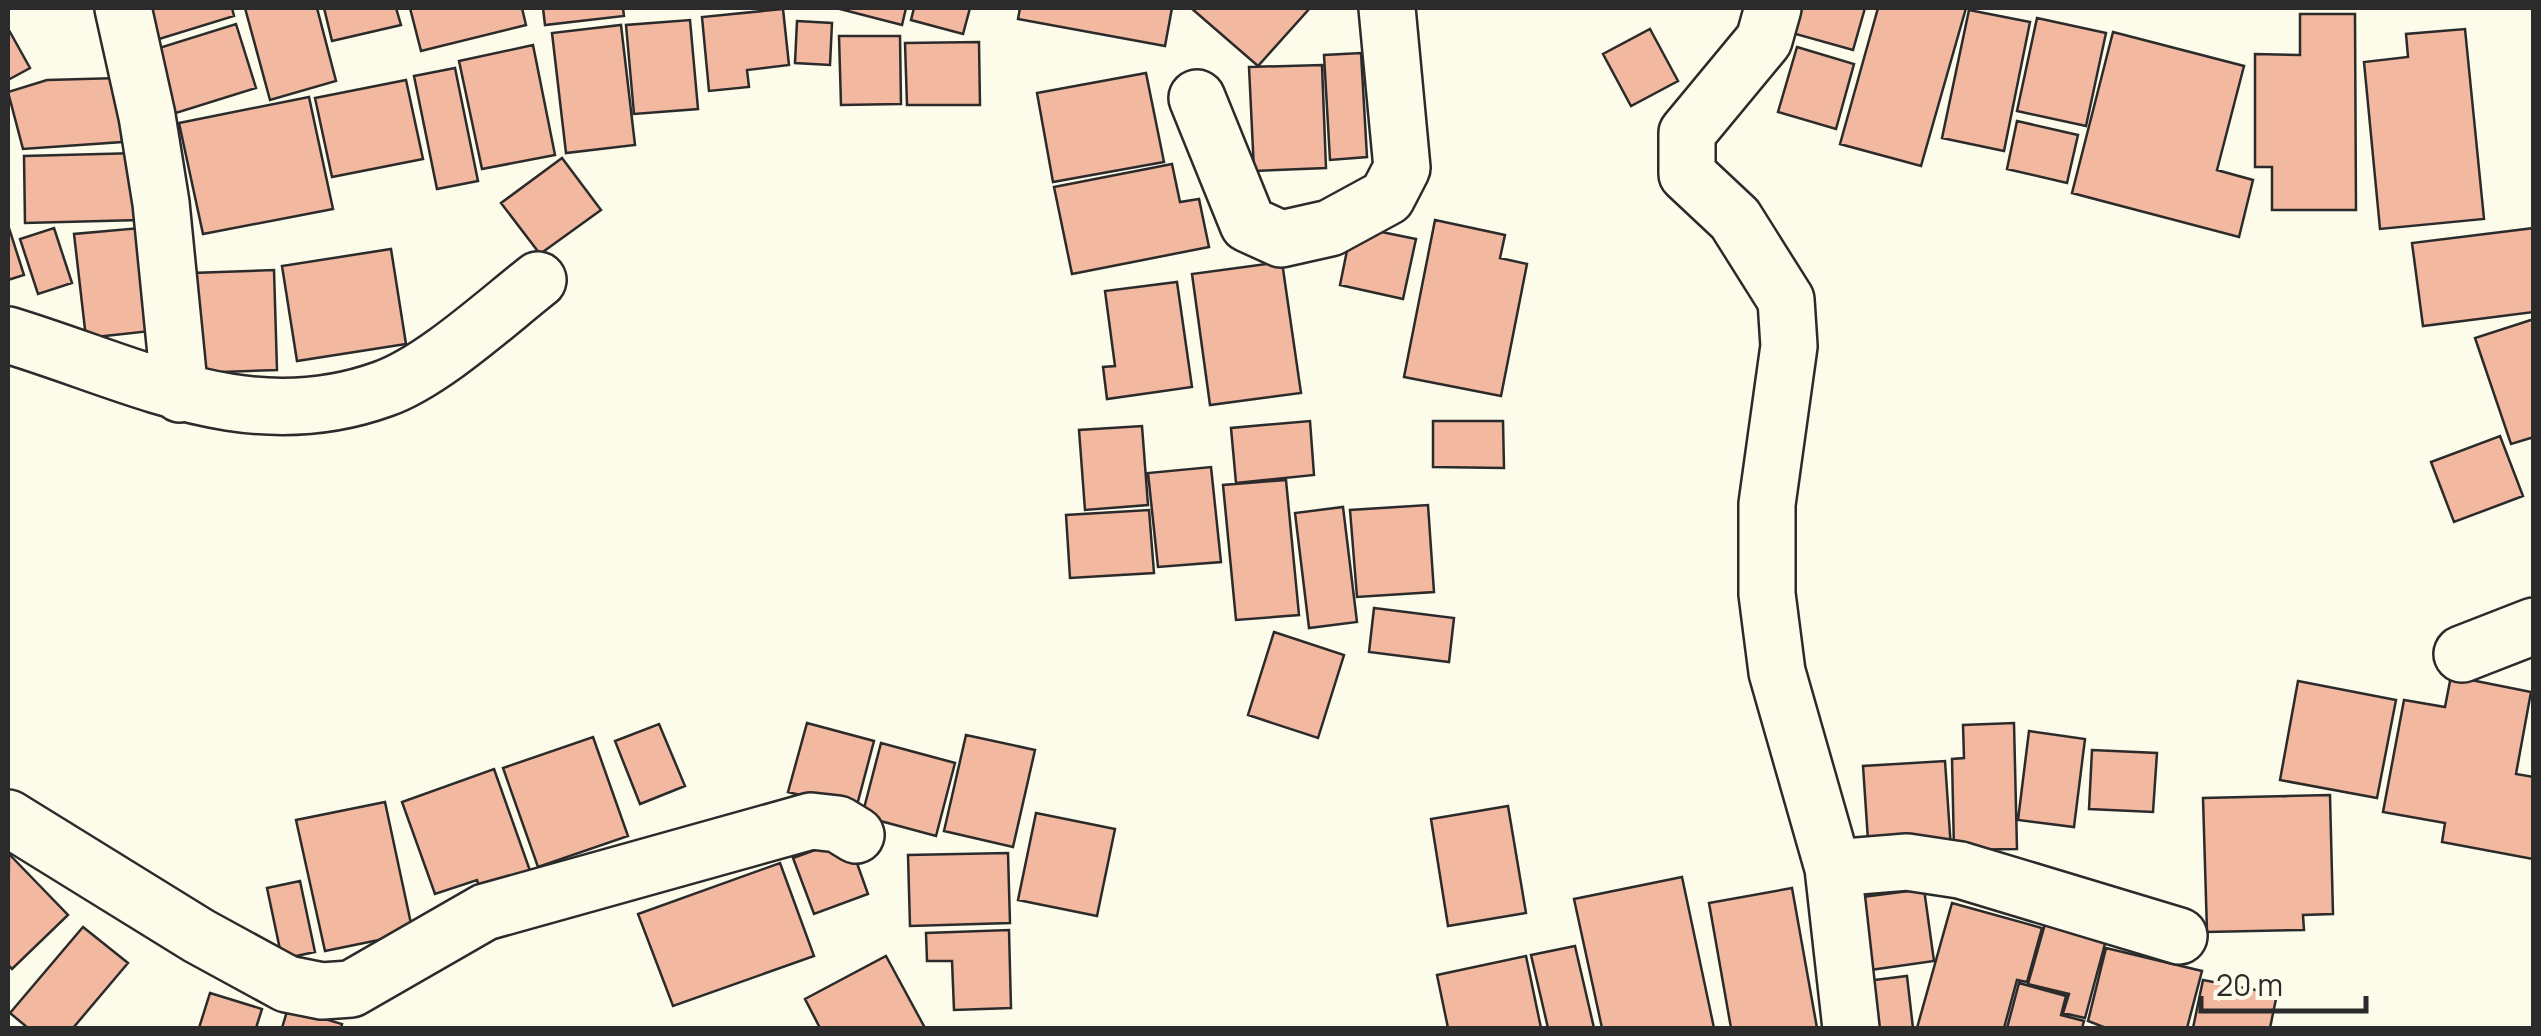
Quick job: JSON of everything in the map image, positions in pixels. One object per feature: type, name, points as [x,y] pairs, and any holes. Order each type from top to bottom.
[{"type":"street","points":[[123,8],[158,186],[180,394]]},
{"type":"street","points":[[1197,98],[1248,224],[1280,239],[1330,228],[1388,197],[1402,168],[1387,8]]},
{"type":"street","points":[[1773,8],[1764,40],[1686,134],[1688,174],[1735,219],[1786,300],[1789,346],[1767,504],[1767,594],[1777,672],[1834,868],[1852,1028]]},
{"type":"street","points":[[8,334],[180,394],[239,407],[314,406],[386,389],[460,342],[538,280]]},
{"type":"street","points":[[2462,654],[2534,626]]},
{"type":"street","points":[[8,818],[199,936],[286,984],[322,992],[352,988],[484,912],[811,821],[838,824],[856,835]]},
{"type":"street","points":[[1834,868],[1907,862],[1960,870],[2179,936]]},
{"type":"building","points":[[145,8],[232,8],[234,16],[156,40]]},
{"type":"building","points":[[245,8],[317,8],[336,81],[270,100]]},
{"type":"building","points":[[324,8],[396,8],[401,25],[332,41]]},
{"type":"building","points":[[410,8],[522,8],[526,25],[421,51]]},
{"type":"building","points":[[543,8],[623,8],[624,16],[545,25]]},
{"type":"building","points":[[836,8],[906,8],[902,25]]},
{"type":"building","points":[[914,8],[970,8],[963,34],[911,20]]},
{"type":"building","points":[[1020,8],[1172,8],[1165,46],[1018,19]]},
{"type":"building","points":[[1191,8],[1310,8],[1258,66]]},
{"type":"building","points":[[1799,8],[1865,8],[1853,50],[1792,33]]},
{"type":"building","points":[[1878,8],[1966,8],[1921,166],[1840,144]]},
{"type":"building","points":[[783,9],[789,65],[747,70],[749,87],[709,91],[702,17]]},
{"type":"building","points":[[1969,10],[2030,22],[2004,151],[1942,138]]},
{"type":"building","points":[[2300,14],[2355,14],[2356,210],[2272,210],[2272,167],[2255,167],[2255,54],[2300,55]]},
{"type":"building","points":[[2037,18],[2106,33],[2086,126],[2017,111]]},
{"type":"building","points":[[690,20],[698,109],[634,114],[626,25]]},
{"type":"building","points":[[797,21],[832,23],[830,65],[795,63]]},
{"type":"building","points":[[236,24],[256,88],[163,117],[143,53]]},
{"type":"building","points":[[621,25],[635,145],[566,153],[552,33]]},
{"type":"building","points":[[1650,29],[1678,81],[1631,106],[1603,54]]},
{"type":"building","points":[[2465,29],[2484,219],[2380,229],[2364,62],[2408,57],[2406,34]]},
{"type":"building","points":[[2113,32],[2244,66],[2217,170],[2253,180],[2239,237],[2072,193]]},
{"type":"building","points":[[8,33],[30,68],[8,80]]},
{"type":"building","points":[[839,36],[900,36],[901,104],[841,105]]},
{"type":"building","points":[[979,42],[980,105],[907,105],[905,43]]},
{"type":"building","points":[[533,45],[555,155],[482,169],[459,61]]},
{"type":"building","points":[[1797,47],[1854,64],[1836,129],[1778,112]]},
{"type":"building","points":[[1361,53],[1367,157],[1330,160],[1324,55]]},
{"type":"building","points":[[1322,65],[1326,168],[1254,171],[1249,67]]},
{"type":"building","points":[[455,68],[478,181],[437,189],[414,76]]},
{"type":"building","points":[[1146,73],[1164,162],[1053,182],[1037,93]]},
{"type":"building","points":[[119,78],[122,142],[23,149],[8,92],[47,80]]},
{"type":"building","points":[[406,80],[423,159],[332,177],[315,98]]},
{"type":"building","points":[[309,97],[333,209],[203,234],[179,123]]},
{"type":"building","points":[[2017,121],[2078,135],[2067,183],[2007,169]]},
{"type":"building","points":[[138,153],[140,220],[25,223],[24,156]]},
{"type":"building","points":[[562,158],[601,210],[540,254],[501,203]]},
{"type":"building","points":[[1172,164],[1180,202],[1199,199],[1209,247],[1072,274],[1054,187]]},
{"type":"building","points":[[1435,220],[1505,235],[1500,258],[1527,264],[1501,396],[1404,377]]},
{"type":"building","points":[[8,225],[24,275],[8,280]]},
{"type":"building","points":[[1352,226],[1416,239],[1403,299],[1340,285]]},
{"type":"building","points":[[54,228],[72,283],[38,294],[20,239]]},
{"type":"building","points":[[140,228],[151,331],[86,338],[74,234]]},
{"type":"building","points":[[2534,228],[2534,312],[2423,326],[2412,243]]},
{"type":"building","points":[[391,249],[406,344],[297,361],[282,266]]},
{"type":"building","points":[[1282,262],[1301,393],[1210,405],[1192,274]]},
{"type":"building","points":[[274,270],[277,370],[195,373],[192,273]]},
{"type":"building","points":[[1177,282],[1192,387],[1107,399],[1103,367],[1115,366],[1105,291]]},
{"type":"building","points":[[2534,319],[2534,437],[2511,444],[2475,338]]},
{"type":"building","points":[[1310,421],[1314,475],[1236,483],[1231,428]]},
{"type":"building","points":[[1433,421],[1503,421],[1504,468],[1433,467]]},
{"type":"building","points":[[1142,426],[1148,505],[1085,510],[1079,430]]},
{"type":"building","points":[[2500,436],[2523,496],[2454,522],[2431,462]]},
{"type":"building","points":[[1211,467],[1221,562],[1158,567],[1148,473]]},
{"type":"building","points":[[1286,480],[1299,615],[1236,620],[1223,485]]},
{"type":"building","points":[[1428,505],[1434,592],[1357,597],[1350,510]]},
{"type":"building","points":[[1343,507],[1357,622],[1309,628],[1295,513]]},
{"type":"building","points":[[1149,510],[1154,573],[1070,578],[1066,515]]},
{"type":"building","points":[[1374,608],[1454,618],[1449,662],[1369,652]]},
{"type":"building","points":[[1274,632],[1344,655],[1318,738],[1248,715]]},
{"type":"building","points":[[2451,676],[2531,692],[2516,774],[2534,777],[2533,859],[2442,842],[2445,823],[2383,812],[2404,700],[2445,707]]},
{"type":"building","points":[[2298,681],[2396,700],[2377,798],[2280,780]]},
{"type":"building","points":[[807,723],[874,741],[856,809],[788,792]]},
{"type":"building","points":[[2014,723],[2017,849],[1954,850],[1952,759],[1964,758],[1963,725]]},
{"type":"building","points":[[659,724],[685,786],[640,804],[615,741]]},
{"type":"building","points":[[2029,731],[2085,739],[2074,827],[2018,820]]},
{"type":"building","points":[[966,735],[1035,750],[1013,847],[944,831]]},
{"type":"building","points":[[593,737],[628,836],[538,867],[503,768]]},
{"type":"building","points":[[881,743],[955,763],[936,836],[862,816]]},
{"type":"building","points":[[2092,750],[2157,753],[2153,812],[2089,809]]},
{"type":"building","points":[[1945,761],[1951,849],[1869,855],[1863,766]]},
{"type":"building","points":[[494,769],[534,882],[484,900],[477,880],[435,894],[402,802]]},
{"type":"building","points":[[2330,795],[2333,914],[2303,915],[2304,930],[2207,932],[2203,798]]},
{"type":"building","points":[[385,802],[413,933],[325,951],[296,820]]},
{"type":"building","points":[[1508,806],[1526,913],[1448,926],[1431,819]]},
{"type":"building","points":[[1036,813],[1115,829],[1097,916],[1018,900]]},
{"type":"building","points":[[848,838],[868,894],[814,914],[793,858]]},
{"type":"building","points":[[1008,853],[1010,923],[910,926],[908,855]]},
{"type":"building","points":[[9,854],[68,915],[12,969],[8,965]]},
{"type":"building","points":[[780,863],[814,956],[673,1006],[638,914]]},
{"type":"building","points":[[1682,877],[1714,1028],[1602,1028],[1574,899]]},
{"type":"building","points":[[300,881],[315,952],[282,959],[267,888]]},
{"type":"building","points":[[1792,888],[1817,1028],[1731,1028],[1709,903]]},
{"type":"building","points":[[1924,889],[1934,961],[1856,972],[1847,899]]},
{"type":"building","points":[[1952,903],[2042,928],[2027,982],[2017,980],[2004,1028],[1917,1028]]},
{"type":"building","points":[[2045,924],[2106,940],[2085,1018],[2063,1013],[2069,994],[2028,984]]},
{"type":"building","points":[[83,927],[128,963],[73,1028],[28,1028],[10,1013]]},
{"type":"building","points":[[1009,930],[1011,1008],[954,1010],[952,961],[927,961],[926,933]]},
{"type":"building","points":[[1575,946],[1594,1028],[1548,1028],[1531,955]]},
{"type":"building","points":[[2106,948],[2202,971],[2187,1028],[2106,1028],[2088,1021]]},
{"type":"building","points":[[886,956],[925,1028],[820,1028],[805,999]]},
{"type":"building","points":[[1526,956],[1541,1028],[1448,1028],[1437,975]]},
{"type":"building","points":[[1907,976],[1913,1028],[1864,1028],[1858,982]]},
{"type":"building","points":[[2203,980],[2277,994],[2270,1028],[2193,1028]]},
{"type":"building","points":[[2019,983],[2066,996],[2061,1015],[2084,1021],[2082,1028],[2007,1028]]},
{"type":"building","points":[[210,993],[262,1009],[256,1028],[199,1028]]},
{"type":"building","points":[[288,1008],[342,1024],[341,1028],[282,1028]]}]
